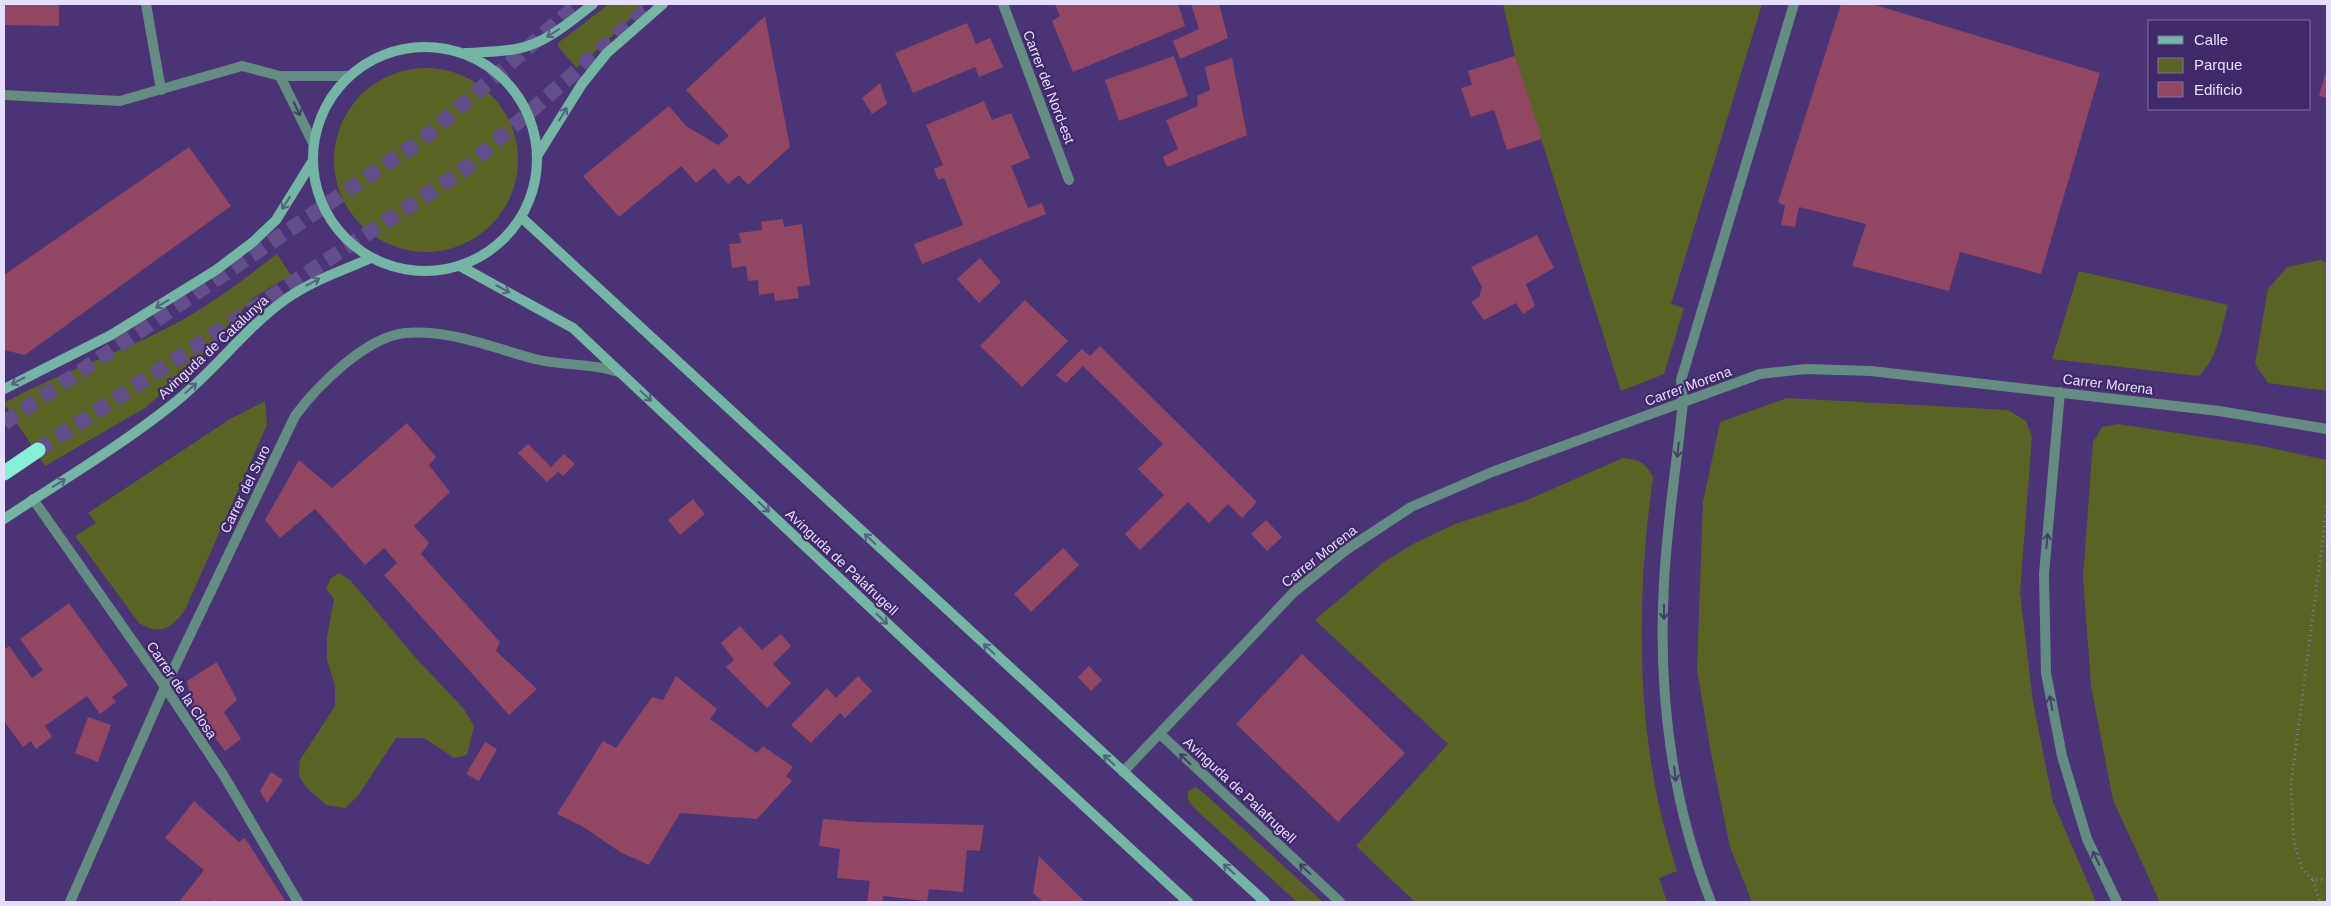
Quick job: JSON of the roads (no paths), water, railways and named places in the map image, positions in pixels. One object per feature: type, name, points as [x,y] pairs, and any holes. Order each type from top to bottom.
[{"type":"highway","points":[[4,473],[38,450]]},
{"type":"main road","points":[[464,53],[517,49],[538,42],[558,31],[592,4]]},
{"type":"main road","points":[[537,156],[588,76],[607,53],[663,4]]},
{"type":"main road","points":[[440,47],[464,53],[489,67],[510,86],[530,118],[537,156],[534,187],[522,217],[510,233],[496,246],[478,258],[460,266],[424,272],[406,270],[371,258],[341,233],[323,208],[315,185],[312,162],[313,143],[317,124],[324,107],[347,76],[368,61],[390,51],[406,48],[440,47]]},
{"type":"main road","points":[[4,389],[110,335],[216,270],[253,242],[276,220],[312,162]]},
{"type":"main road","points":[[522,217],[1265,902]]},
{"type":"main road","name":"Avinguda de Catalunya","points":[[4,519],[108,452],[174,404],[285,299],[316,280],[371,258]]},
{"type":"main road","name":"Avinguda de Palafrugell","points":[[460,266],[573,328],[939,672],[1188,902]]},
{"type":"street","points":[[146,4],[161,90]]},
{"type":"street","name":"Carrer del Nord-est","points":[[1003,4],[1069,180]]},
{"type":"street","points":[[1711,902],[1702,882],[1677,791],[1664,685],[1664,582],[1683,402],[1680,380],[1794,4]]},
{"type":"street","points":[[4,95],[120,101],[242,66],[280,76],[347,76]]},
{"type":"street","points":[[280,76],[313,143]]},
{"type":"street","name":"Carrer del Suro","points":[[70,902],[165,687],[295,416],[309,396],[325,380],[364,350],[395,335],[406,333],[459,338],[553,363],[611,369],[621,373]]},
{"type":"street","name":"Carrer Morena","points":[[1160,734],[1294,592],[1346,550],[1411,507],[1492,472],[1760,374],[1806,369],[1871,371],[2219,411],[2327,429]]},
{"type":"street","points":[[2060,392],[2044,574],[2046,673],[2062,756],[2086,839],[2117,902]]},
{"type":"street","name":"Carrer de la Closa","points":[[33,499],[165,687],[224,776],[298,902]]},
{"type":"street","points":[[1122,772],[1160,734]]},
{"type":"street","name":"Avinguda de Palafrugell","points":[[1160,734],[1340,902]]},
{"type":"tunnel","points":[[4,423],[422,140],[578,4]]},
{"type":"tunnel","points":[[38,450],[461,172],[653,4]]}]
